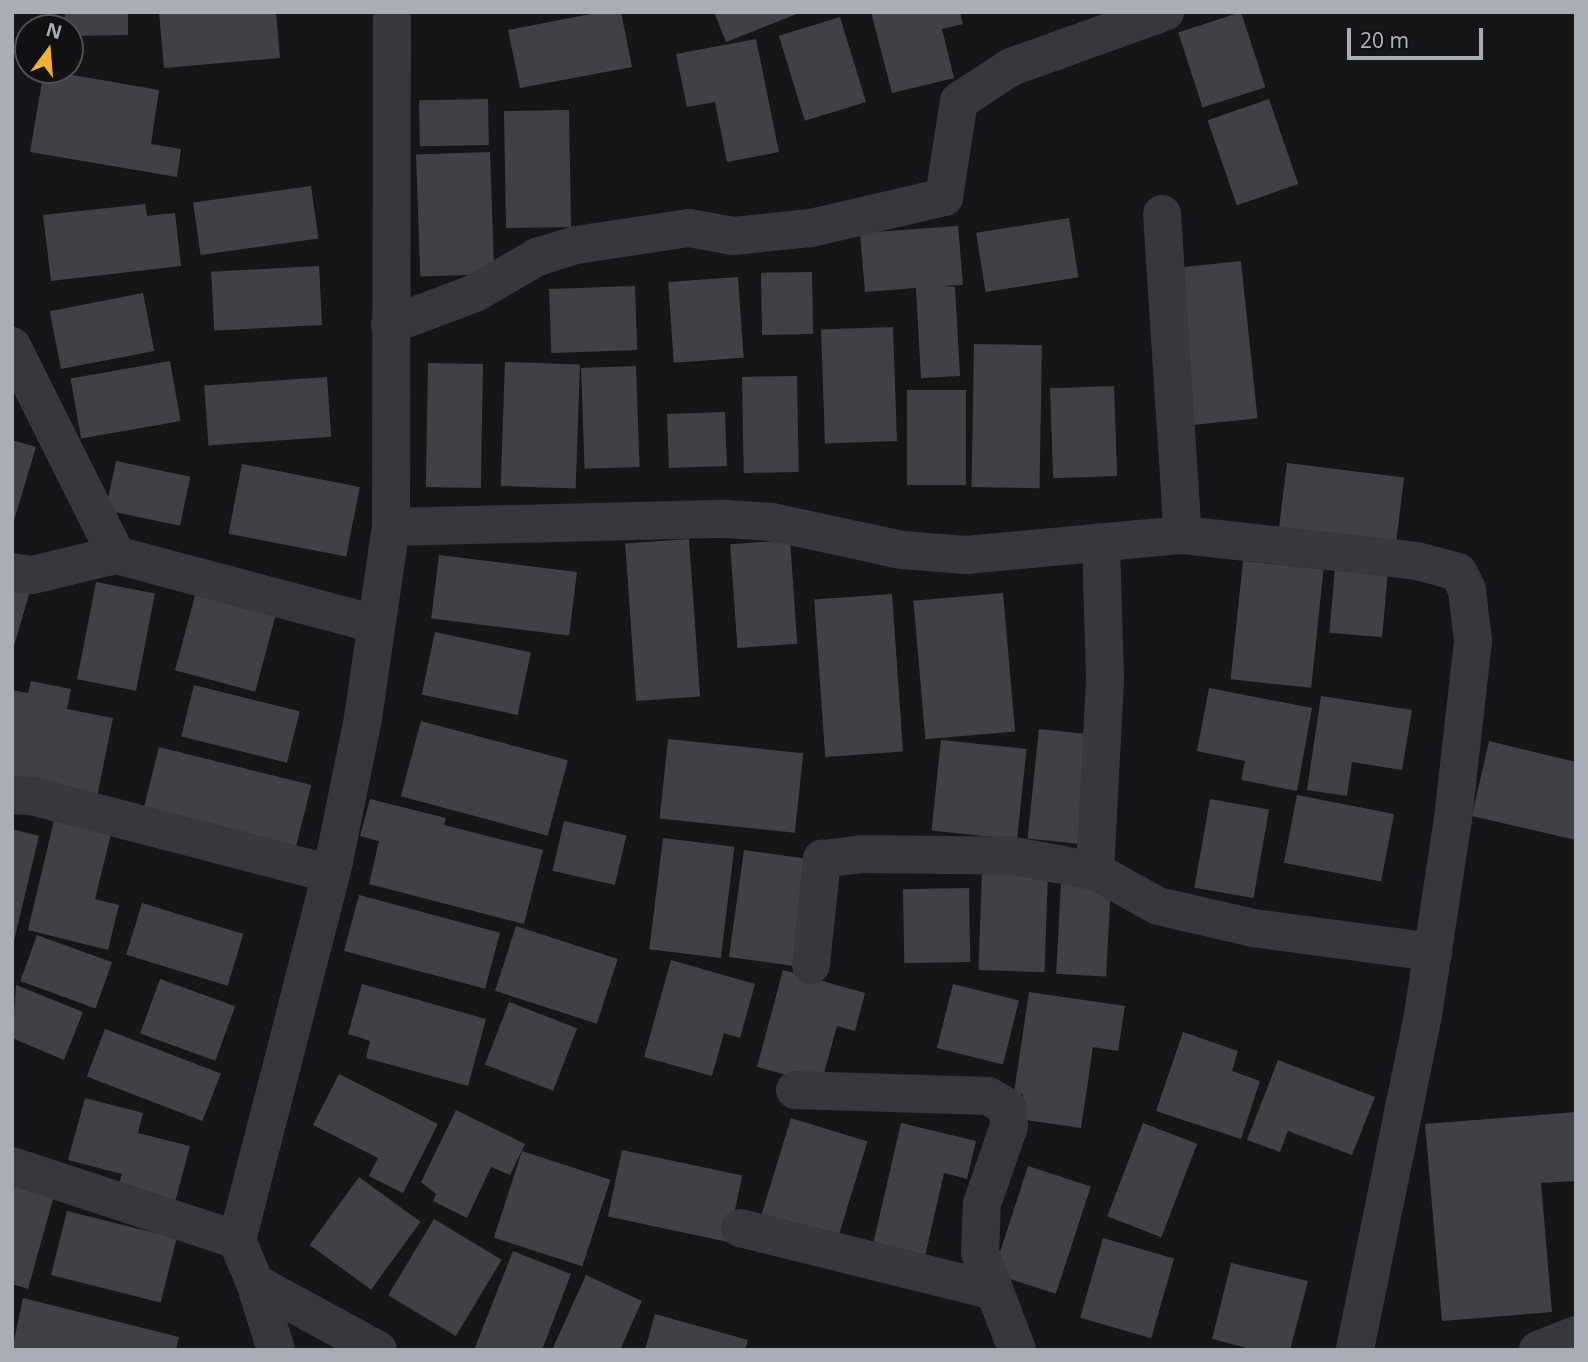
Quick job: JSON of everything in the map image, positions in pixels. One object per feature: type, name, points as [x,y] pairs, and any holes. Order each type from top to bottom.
[{"type":"street","points":[[276,1350],[255,1283],[237,1240],[331,874],[363,718],[391,527],[392,12]]},
{"type":"street","points":[[390,324],[475,293],[537,257],[576,245],[689,228],[733,236],[811,228],[944,197],[959,101],[1011,67],[1165,12]]},
{"type":"street","points":[[1162,214],[1182,536]]},
{"type":"street","points":[[12,346],[116,555]]},
{"type":"street","points":[[391,527],[725,519],[772,522],[902,550],[966,555],[1182,536],[1417,561],[1458,572],[1467,590],[1472,676],[1433,952],[1355,1350]]},
{"type":"street","points":[[1095,871],[1105,678],[1101,542]]},
{"type":"street","points":[[12,572],[32,575],[116,555],[375,624]]},
{"type":"street","points":[[12,795],[32,796],[331,874]]},
{"type":"street","points":[[811,965],[818,870],[822,859],[831,855],[1014,856],[1095,871],[1158,906],[1253,928],[1433,952]]},
{"type":"street","points":[[796,1090],[988,1096],[1007,1107],[1009,1126],[982,1204],[980,1252],[1017,1350]]},
{"type":"street","points":[[12,1166],[237,1240]]},
{"type":"street","points":[[740,1228],[994,1292]]},
{"type":"street","points":[[255,1283],[378,1350]]},
{"type":"street","points":[[1538,1350],[1576,1335]]},
{"type":"building","points":[[128,12],[128,35],[84,36],[84,14],[65,14]]},
{"type":"building","points":[[159,12],[276,12],[280,58],[164,68]]},
{"type":"building","points":[[601,12],[621,12],[632,67],[520,88],[508,30]]},
{"type":"building","points":[[714,12],[802,12],[726,42]]},
{"type":"building","points":[[871,12],[960,12],[963,24],[942,29],[954,78],[892,93]]},
{"type":"building","points":[[1241,12],[1265,87],[1203,108],[1178,32]]},
{"type":"building","points":[[840,17],[866,102],[805,121],[779,36]]},
{"type":"building","points":[[756,39],[779,152],[727,162],[715,102],[687,107],[676,54]]},
{"type":"building","points":[[84,77],[159,90],[151,144],[181,149],[177,177],[30,152],[42,84],[84,84]]},
{"type":"building","points":[[488,99],[489,145],[420,146],[419,100]]},
{"type":"building","points":[[1269,99],[1298,184],[1237,205],[1208,120]]},
{"type":"building","points":[[569,110],[571,227],[506,228],[504,111]]},
{"type":"building","points":[[490,152],[494,274],[420,277],[416,155]]},
{"type":"building","points":[[311,186],[318,238],[201,255],[193,203]]},
{"type":"building","points":[[145,204],[147,216],[175,213],[181,266],[51,281],[43,215]]},
{"type":"building","points":[[1069,218],[1078,277],[986,292],[976,233]]},
{"type":"building","points":[[958,226],[963,285],[941,286],[955,287],[960,376],[921,378],[916,288],[865,292],[860,233]]},
{"type":"building","points":[[1241,261],[1258,418],[1191,425],[1174,268]]},
{"type":"building","points":[[319,266],[322,325],[214,331],[211,272]]},
{"type":"building","points":[[812,272],[813,334],[762,335],[761,273]]},
{"type":"building","points":[[738,277],[744,358],[674,363],[668,282]]},
{"type":"building","points":[[635,286],[637,350],[551,353],[549,289]]},
{"type":"building","points":[[143,293],[154,351],[61,369],[50,311]]},
{"type":"building","points":[[893,327],[897,441],[825,443],[821,330]]},
{"type":"building","points":[[974,344],[1042,345],[1039,488],[972,487]]},
{"type":"building","points":[[170,361],[181,421],[81,439],[71,379]]},
{"type":"building","points":[[505,362],[580,365],[576,489],[501,486]]},
{"type":"building","points":[[428,363],[483,364],[481,488],[426,487]]},
{"type":"building","points":[[636,366],[640,467],[585,469],[581,368]]},
{"type":"building","points":[[797,376],[799,472],[744,473],[742,377]]},
{"type":"building","points":[[327,377],[331,437],[208,445],[204,386]]},
{"type":"building","points":[[1114,386],[1117,476],[1053,478],[1050,388]]},
{"type":"building","points":[[907,390],[966,390],[966,485],[907,485]]},
{"type":"building","points":[[725,412],[727,466],[669,468],[667,414]]},
{"type":"building","points":[[12,440],[36,447],[13,524],[12,524]]},
{"type":"building","points":[[116,461],[190,477],[180,526],[106,510]]},
{"type":"building","points":[[1287,463],[1404,477],[1396,546],[1279,531]]},
{"type":"building","points":[[242,464],[360,487],[346,557],[228,534]]},
{"type":"building","points":[[689,539],[700,697],[636,701],[625,543]]},
{"type":"building","points":[[790,540],[797,644],[737,648],[730,544]]},
{"type":"building","points":[[439,555],[577,572],[569,635],[431,619]]},
{"type":"building","points":[[1243,561],[1324,569],[1311,688],[1231,679]]},
{"type":"building","points":[[1335,568],[1388,573],[1382,637],[1329,633]]},
{"type":"building","points":[[12,582],[31,588],[13,649],[12,649]]},
{"type":"building","points":[[96,582],[155,593],[136,691],[77,679]]},
{"type":"building","points":[[196,592],[276,613],[255,692],[175,670]]},
{"type":"building","points":[[1003,593],[1015,731],[925,739],[913,601]]},
{"type":"building","points":[[892,594],[903,752],[825,757],[814,599]]},
{"type":"building","points":[[435,632],[531,652],[518,715],[422,695]]},
{"type":"building","points":[[31,681],[71,689],[67,709],[113,718],[96,802],[12,785],[12,690],[28,693]]},
{"type":"building","points":[[194,685],[300,711],[287,763],[181,736]]},
{"type":"building","points":[[1209,688],[1312,708],[1297,791],[1241,780],[1245,761],[1197,751]]},
{"type":"building","points":[[1321,696],[1412,710],[1402,770],[1352,762],[1347,796],[1307,790]]},
{"type":"building","points":[[421,721],[568,760],[548,836],[401,796]]},
{"type":"building","points":[[1039,729],[1099,735],[1087,845],[1028,838]]},
{"type":"building","points":[[668,739],[803,753],[795,833],[660,819]]},
{"type":"building","points":[[941,740],[1027,749],[1017,839],[931,831]]},
{"type":"building","points":[[1489,741],[1576,762],[1576,840],[1472,816]]},
{"type":"building","points":[[159,747],[311,785],[293,858],[141,820]]},
{"type":"building","points":[[1297,795],[1394,814],[1381,882],[1284,863]]},
{"type":"building","points":[[370,799],[446,818],[444,825],[543,850],[524,924],[369,884],[379,841],[360,836]]},
{"type":"building","points":[[1210,799],[1269,809],[1253,898],[1194,888]]},
{"type":"building","points":[[56,812],[113,826],[95,899],[119,905],[108,950],[28,930]]},
{"type":"building","points":[[564,821],[626,835],[615,885],[553,871]]},
{"type":"building","points":[[12,829],[39,836],[13,945],[12,944]]},
{"type":"building","points":[[663,838],[734,847],[721,958],[649,949]]},
{"type":"building","points":[[744,850],[810,859],[795,966],[729,957]]},
{"type":"building","points":[[982,870],[1048,872],[1044,972],[979,970]]},
{"type":"building","points":[[1061,882],[1111,885],[1106,976],[1056,974]]},
{"type":"building","points":[[969,888],[970,962],[904,963],[903,889]]},
{"type":"building","points":[[359,895],[500,933],[485,989],[344,951]]},
{"type":"building","points":[[142,903],[243,934],[228,986],[126,955]]},
{"type":"building","points":[[516,926],[618,959],[597,1024],[495,991]]},
{"type":"building","points":[[37,935],[112,962],[95,1008],[20,981]]},
{"type":"building","points":[[671,960],[755,984],[740,1038],[724,1033],[712,1076],[644,1057]]},
{"type":"building","points":[[783,970],[865,993],[855,1031],[837,1026],[821,1084],[757,1067]]},
{"type":"building","points":[[160,979],[235,1006],[215,1061],[140,1034]]},
{"type":"building","points":[[362,984],[486,1019],[468,1086],[366,1058],[370,1041],[348,1034]]},
{"type":"building","points":[[953,984],[1019,1000],[1003,1064],[937,1048]]},
{"type":"building","points":[[16,985],[83,1012],[64,1060],[12,1038]]},
{"type":"building","points":[[1029,992],[1125,1006],[1118,1051],[1093,1047],[1081,1128],[1019,1119],[1023,1094],[1014,1093]]},
{"type":"building","points":[[509,1002],[577,1028],[553,1091],[485,1065]]},
{"type":"building","points":[[105,1029],[221,1073],[202,1121],[87,1077]]},
{"type":"building","points":[[1183,1032],[1238,1051],[1232,1071],[1260,1081],[1241,1139],[1156,1111]]},
{"type":"building","points":[[1278,1060],[1375,1097],[1352,1155],[1288,1131],[1280,1152],[1247,1140]]},
{"type":"building","points":[[339,1074],[438,1124],[403,1193],[369,1176],[378,1158],[313,1125]]},
{"type":"building","points":[[85,1098],[143,1113],[138,1133],[190,1146],[175,1202],[118,1187],[122,1174],[68,1160]]},
{"type":"building","points":[[456,1110],[525,1144],[510,1175],[491,1167],[467,1218],[433,1201],[436,1194],[421,1182]]},
{"type":"building","points":[[1576,1112],[1576,1181],[1541,1183],[1552,1312],[1442,1321],[1425,1124]]},
{"type":"building","points":[[791,1118],[868,1141],[837,1241],[761,1217]]},
{"type":"building","points":[[901,1123],[976,1141],[967,1179],[944,1173],[923,1265],[871,1253]]},
{"type":"building","points":[[1143,1123],[1197,1144],[1161,1237],[1107,1216]]},
{"type":"building","points":[[622,1150],[742,1176],[728,1242],[608,1217]]},
{"type":"building","points":[[522,1151],[610,1180],[582,1266],[494,1238]]},
{"type":"building","points":[[1028,1166],[1091,1186],[1056,1294],[993,1273]]},
{"type":"building","points":[[12,1172],[57,1185],[28,1289],[12,1284]]},
{"type":"building","points":[[359,1177],[420,1222],[371,1290],[310,1245]]},
{"type":"building","points":[[67,1211],[177,1238],[161,1302],[51,1275]]},
{"type":"building","points":[[434,1219],[502,1260],[456,1336],[388,1295]]},
{"type":"building","points":[[1103,1238],[1174,1258],[1151,1338],[1080,1318]]},
{"type":"building","points":[[513,1251],[571,1274],[542,1350],[474,1350]]},
{"type":"building","points":[[1231,1263],[1308,1281],[1290,1350],[1255,1350],[1212,1339]]},
{"type":"building","points":[[586,1275],[642,1301],[620,1350],[552,1350]]},
{"type":"building","points":[[23,1298],[179,1337],[176,1350],[12,1350]]},
{"type":"building","points":[[655,1314],[748,1340],[745,1350],[645,1350]]}]
